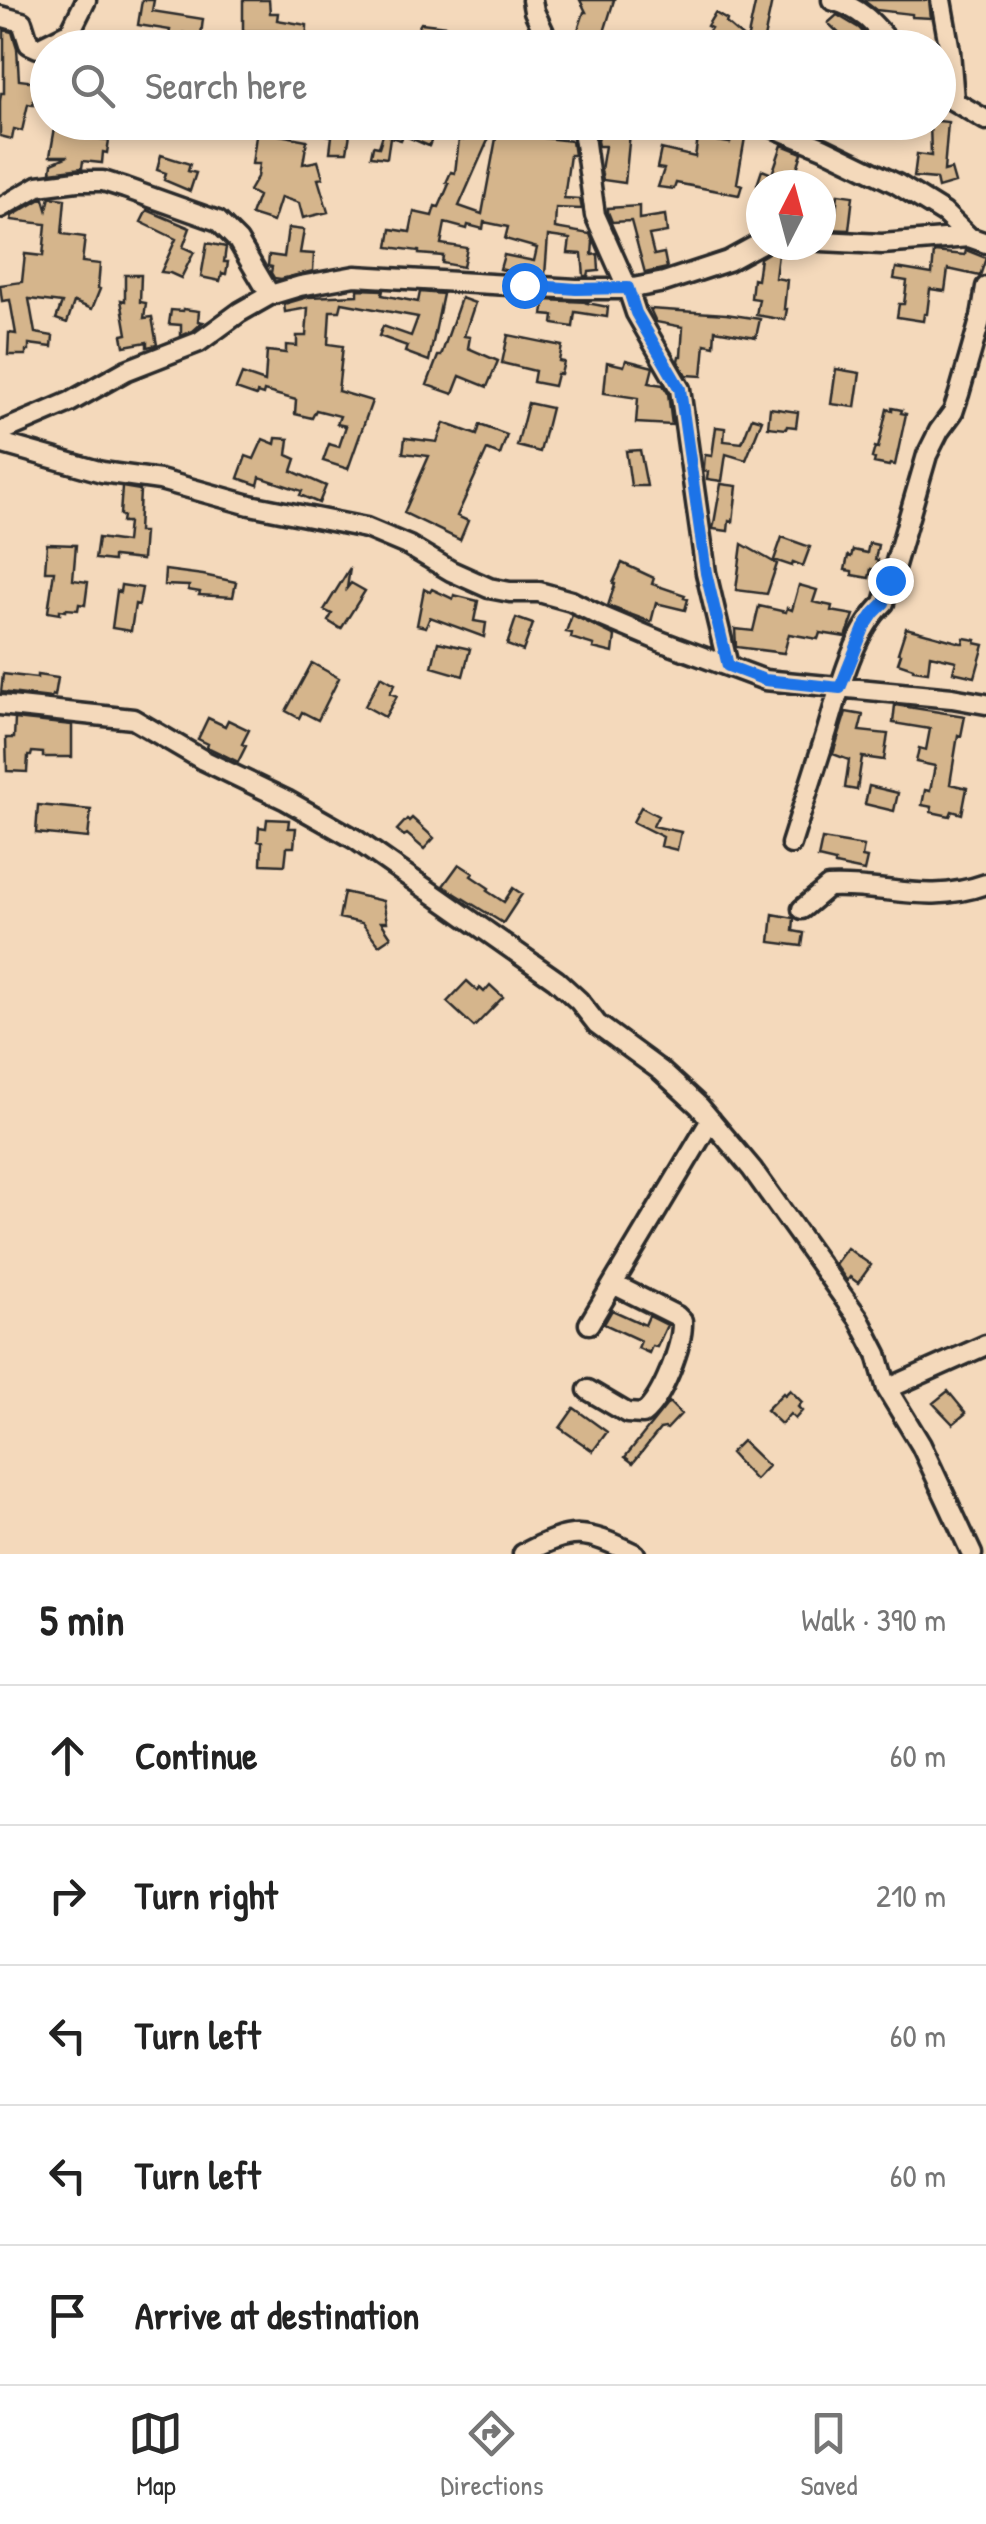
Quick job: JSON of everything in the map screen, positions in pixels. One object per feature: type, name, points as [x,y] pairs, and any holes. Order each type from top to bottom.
[{"type":"street","points":[[71,30],[86,0]]},
{"type":"street","points":[[532,0],[543,30]]},
{"type":"street","points":[[832,0],[851,5],[880,30]]},
{"type":"street","points":[[941,0],[946,30]]},
{"type":"street","points":[[0,16],[22,22],[30,44]]},
{"type":"street","points":[[956,102],[986,120]]},
{"type":"street","points":[[585,140],[596,215],[636,313],[680,389],[706,573],[728,666]]},
{"type":"street","points":[[804,140],[897,184],[944,212],[977,240]]},
{"type":"street","points":[[0,208],[38,186],[104,182],[126,188],[218,221],[238,241],[270,295]]},
{"type":"street","points":[[836,242],[977,240]]},
{"type":"street","points":[[0,432],[70,402],[127,370],[199,342],[270,295],[300,286],[356,276],[576,289],[628,288],[664,282],[746,251]]},
{"type":"street","points":[[791,844],[840,688],[864,628],[884,603],[927,455],[953,412],[986,286]]},
{"type":"street","points":[[0,443],[102,472],[160,480],[250,505],[366,528],[489,588],[539,592],[571,601],[603,618],[765,680],[986,704]]},
{"type":"street","points":[[0,705],[132,718],[356,839],[556,980],[597,1024],[661,1071],[711,1120],[752,1169],[859,1319],[877,1354],[887,1389],[922,1445],[974,1554],[986,1550]]},
{"type":"street","points":[[802,909],[828,887],[943,895],[986,884]]},
{"type":"street","points":[[589,1324],[711,1120]]},
{"type":"street","points":[[588,1390],[627,1414],[643,1414],[659,1394],[681,1336],[682,1322],[677,1316],[613,1284]]},
{"type":"street","points":[[887,1389],[986,1345]]},
{"type":"street","points":[[522,1554],[573,1533],[598,1537],[635,1554]]},
{"type":"building","points":[[142,0],[154,0],[152,11],[203,19],[202,30],[138,25]]},
{"type":"building","points":[[243,0],[269,0],[270,13],[278,13],[277,20],[307,25],[307,30],[243,30]]},
{"type":"building","points":[[580,0],[614,0],[605,30],[578,30],[586,12]]},
{"type":"building","points":[[756,0],[772,1],[766,30],[749,30]]},
{"type":"building","points":[[863,0],[929,0],[931,18],[876,10]]},
{"type":"building","points":[[715,13],[734,30],[710,30],[707,26]]},
{"type":"building","points":[[837,15],[861,30],[835,30],[828,23]]},
{"type":"building","points":[[421,23],[466,30],[417,30]]},
{"type":"building","points":[[4,30],[12,32],[17,48],[19,80],[30,81],[30,104],[22,131],[14,129],[12,139],[0,136],[0,101],[4,93]]},
{"type":"building","points":[[53,140],[109,140],[102,163],[83,161],[82,168],[51,172],[52,163],[68,156],[50,156]]},
{"type":"building","points":[[255,140],[307,140],[303,164],[318,161],[323,178],[318,179],[328,212],[303,218],[299,203],[281,197],[273,222],[251,215],[258,196],[249,191],[259,164],[252,164]]},
{"type":"building","points":[[332,140],[349,140],[347,152],[330,152]]},
{"type":"building","points":[[381,140],[390,140],[387,158],[371,156],[373,146],[379,147]]},
{"type":"building","points":[[459,140],[488,140],[459,206],[482,214],[496,140],[572,141],[574,155],[570,155],[564,198],[580,199],[582,209],[556,208],[555,228],[590,234],[592,255],[598,254],[599,271],[584,276],[582,254],[568,253],[570,239],[548,236],[545,275],[500,269],[504,255],[534,261],[537,248],[505,239],[508,227],[484,222],[483,229],[445,223],[441,244],[467,248],[463,267],[442,263],[443,256],[388,247],[391,229],[410,232],[414,212],[432,216],[451,172],[455,173]]},
{"type":"building","points":[[629,140],[625,183],[603,180],[605,146],[598,146],[597,141]]},
{"type":"building","points":[[698,140],[745,140],[737,183],[742,185],[739,195],[676,183],[674,189],[658,187],[664,169],[657,168],[661,149],[695,157]]},
{"type":"building","points":[[931,140],[947,140],[944,171],[951,169],[955,183],[938,188],[936,179],[914,177],[917,154],[931,156]]},
{"type":"building","points":[[782,145],[802,153],[797,170],[773,170]]},
{"type":"building","points":[[161,155],[190,164],[188,171],[196,173],[190,191],[164,180],[166,173],[157,170]]},
{"type":"building","points":[[838,194],[853,196],[849,230],[836,229]]},
{"type":"building","points":[[50,197],[65,199],[62,234],[85,237],[82,262],[100,264],[100,289],[92,309],[74,302],[67,323],[56,319],[62,303],[29,299],[35,333],[53,336],[52,347],[29,344],[26,355],[8,355],[9,333],[16,334],[10,300],[2,301],[0,285],[22,282],[25,254],[43,256],[46,224],[11,220],[12,216],[41,199],[47,209]]},
{"type":"building","points":[[639,206],[639,219],[665,215],[667,232],[649,235],[654,255],[664,253],[667,268],[645,273],[631,221],[612,222],[608,212],[608,208]]},
{"type":"building","points":[[147,210],[190,228],[183,247],[194,252],[181,278],[161,272],[176,239],[141,222]]},
{"type":"building","points":[[288,228],[304,230],[300,253],[314,254],[313,271],[274,278],[272,267],[268,266],[269,255],[284,257]]},
{"type":"building","points":[[207,243],[226,247],[226,274],[222,273],[220,281],[201,277]]},
{"type":"building","points":[[966,250],[986,258],[980,276],[948,269],[945,291],[930,289],[923,321],[897,317],[899,304],[904,304],[907,281],[894,279],[896,268],[932,274],[934,252],[965,255]]},
{"type":"building","points":[[760,260],[777,260],[775,278],[787,280],[785,320],[756,315],[759,299],[751,298],[753,279],[757,280]]},
{"type":"building","points":[[125,275],[141,275],[140,302],[146,303],[144,318],[152,317],[157,345],[147,347],[147,342],[124,346],[122,335],[127,334],[121,300],[125,301]]},
{"type":"building","points":[[358,289],[383,290],[382,295],[418,302],[420,292],[443,294],[429,361],[405,352],[407,346],[379,336],[383,326],[411,336],[418,317],[342,303],[340,311],[330,311],[328,344],[343,346],[338,391],[372,401],[348,469],[323,461],[329,444],[339,447],[346,426],[337,424],[340,416],[316,410],[312,418],[295,414],[296,400],[264,391],[256,396],[236,389],[242,374],[265,382],[267,351],[286,353],[286,345],[297,346],[297,336],[306,336],[308,308],[285,312],[284,304],[308,297],[358,295]]},
{"type":"building","points":[[461,298],[475,303],[464,336],[470,337],[468,348],[498,361],[487,387],[460,376],[453,394],[427,385]]},
{"type":"building","points":[[545,300],[608,307],[607,317],[575,312],[573,327],[553,324],[554,316],[543,315]]},
{"type":"building","points":[[650,309],[760,319],[756,337],[715,330],[714,346],[705,344],[702,376],[686,375],[678,361],[683,327],[656,322]]},
{"type":"building","points":[[171,310],[199,311],[198,321],[203,322],[181,336],[181,325],[169,324]]},
{"type":"building","points":[[508,335],[562,346],[559,361],[564,362],[554,386],[533,382],[535,371],[502,363]]},
{"type":"building","points":[[626,360],[653,367],[649,383],[663,385],[668,393],[672,425],[636,423],[638,398],[604,393],[607,362],[624,366]]},
{"type":"building","points":[[836,369],[860,373],[855,407],[831,404]]},
{"type":"building","points":[[528,403],[551,408],[540,452],[517,446]]},
{"type":"building","points":[[770,408],[798,412],[796,427],[768,427]]},
{"type":"building","points":[[887,409],[906,414],[895,465],[889,466],[874,463],[872,458]]},
{"type":"building","points":[[752,417],[762,420],[746,460],[726,454],[722,481],[707,479],[705,455],[712,456],[716,427],[725,428],[724,441],[742,443]]},
{"type":"building","points":[[444,423],[477,435],[480,425],[507,435],[500,455],[487,450],[457,516],[468,521],[460,540],[404,513],[429,456],[403,453],[405,438],[437,442]]},
{"type":"building","points":[[276,438],[289,439],[287,455],[296,459],[292,471],[326,486],[319,503],[300,495],[302,491],[260,477],[258,485],[238,478],[246,456],[254,459],[263,439],[275,444]]},
{"type":"building","points":[[640,450],[647,486],[631,486],[626,451]]},
{"type":"building","points":[[721,484],[737,486],[733,522],[729,521],[728,531],[713,529]]},
{"type":"building","points":[[122,487],[140,490],[138,532],[144,532],[142,560],[95,559],[98,538],[126,542],[128,522],[122,522],[120,515]]},
{"type":"building","points":[[782,537],[810,547],[803,566],[774,560]]},
{"type":"building","points":[[869,543],[878,545],[877,570],[871,569],[869,578],[852,575],[852,571],[845,570],[848,556],[853,550],[867,553]]},
{"type":"building","points":[[47,544],[76,545],[73,580],[88,582],[85,605],[79,604],[78,610],[48,612],[54,571],[45,571]]},
{"type":"building","points":[[742,544],[777,564],[767,594],[736,590]]},
{"type":"building","points":[[622,563],[654,578],[652,584],[685,595],[685,610],[656,603],[651,622],[608,606]]},
{"type":"building","points":[[350,568],[347,588],[351,583],[365,591],[341,629],[328,621],[332,614],[324,610]]},
{"type":"building","points":[[165,570],[236,582],[233,597],[199,595],[200,592],[188,590],[189,586],[164,585]]},
{"type":"building","points":[[121,585],[142,588],[131,631],[112,628]]},
{"type":"building","points":[[799,585],[817,590],[813,602],[832,606],[831,611],[854,615],[846,637],[820,633],[818,639],[789,634],[784,653],[736,647],[735,629],[753,631],[759,606],[792,610]]},
{"type":"building","points":[[424,589],[453,599],[454,595],[478,601],[474,621],[486,623],[484,637],[430,617],[426,627],[417,625]]},
{"type":"building","points":[[572,615],[615,636],[613,653],[571,638],[572,633],[566,632]]},
{"type":"building","points":[[516,618],[533,624],[523,651],[507,645]]},
{"type":"building","points":[[906,628],[961,643],[964,638],[976,640],[975,643],[984,645],[975,677],[953,672],[956,661],[930,655],[928,672],[898,663]]},
{"type":"building","points":[[438,642],[470,649],[463,676],[432,667]]},
{"type":"building","points":[[312,663],[339,678],[318,720],[302,712],[299,718],[286,711]]},
{"type":"building","points":[[3,674],[58,678],[55,696],[1,692]]},
{"type":"building","points":[[381,676],[395,684],[390,693],[397,696],[385,717],[365,706]]},
{"type":"building","points":[[895,705],[965,716],[950,784],[967,788],[962,814],[931,812],[932,807],[922,805],[925,790],[930,791],[935,766],[916,762],[919,748],[926,750],[930,729],[893,723]]},
{"type":"building","points":[[846,712],[863,715],[859,731],[888,734],[884,760],[862,757],[857,790],[845,788],[849,760],[833,754]]},
{"type":"building","points":[[208,718],[225,726],[228,720],[249,730],[238,762],[198,739]]},
{"type":"building","points":[[15,719],[72,725],[72,757],[43,757],[43,753],[32,752],[27,772],[7,771],[6,738],[14,738]]},
{"type":"building","points":[[869,786],[898,793],[894,811],[865,804]]},
{"type":"building","points":[[38,805],[91,810],[88,838],[36,833]]},
{"type":"building","points":[[641,807],[658,816],[653,826],[681,832],[677,850],[661,846],[663,837],[633,822]]},
{"type":"building","points":[[412,818],[434,838],[424,849],[397,830]]},
{"type":"building","points":[[267,819],[289,820],[288,828],[296,828],[294,847],[287,847],[285,865],[261,864],[259,827],[266,828]]},
{"type":"building","points":[[822,839],[864,846],[864,871],[818,858]]},
{"type":"building","points":[[459,864],[504,902],[513,888],[522,894],[503,923],[443,886]]},
{"type":"building","points":[[344,892],[383,901],[387,922],[381,922],[391,937],[379,945],[362,923],[339,918]]},
{"type":"building","points":[[773,914],[794,918],[793,931],[804,933],[802,946],[770,942]]},
{"type":"building","points":[[467,981],[478,991],[480,988],[484,992],[490,985],[503,997],[474,1027],[447,1002]]},
{"type":"building","points":[[847,1248],[871,1265],[858,1283],[850,1277],[847,1281],[835,1264]]},
{"type":"building","points":[[612,1310],[645,1325],[649,1316],[667,1325],[657,1347],[652,1346],[649,1353],[638,1348],[641,1341],[604,1324]]},
{"type":"building","points":[[790,1390],[802,1402],[798,1407],[802,1411],[795,1419],[790,1414],[781,1424],[766,1410]]},
{"type":"building","points":[[948,1391],[966,1413],[953,1424],[933,1403]]},
{"type":"building","points":[[669,1402],[681,1414],[667,1429],[660,1429],[633,1463],[625,1457]]},
{"type":"building","points":[[574,1408],[607,1432],[593,1451],[560,1428]]},
{"type":"building","points":[[742,1441],[768,1466],[755,1480],[730,1453]]},
{"type":"route","points":[[524,285],[628,288],[636,313],[680,389],[706,573],[728,666],[765,680],[840,688],[864,628],[884,603],[890,580]]}]
